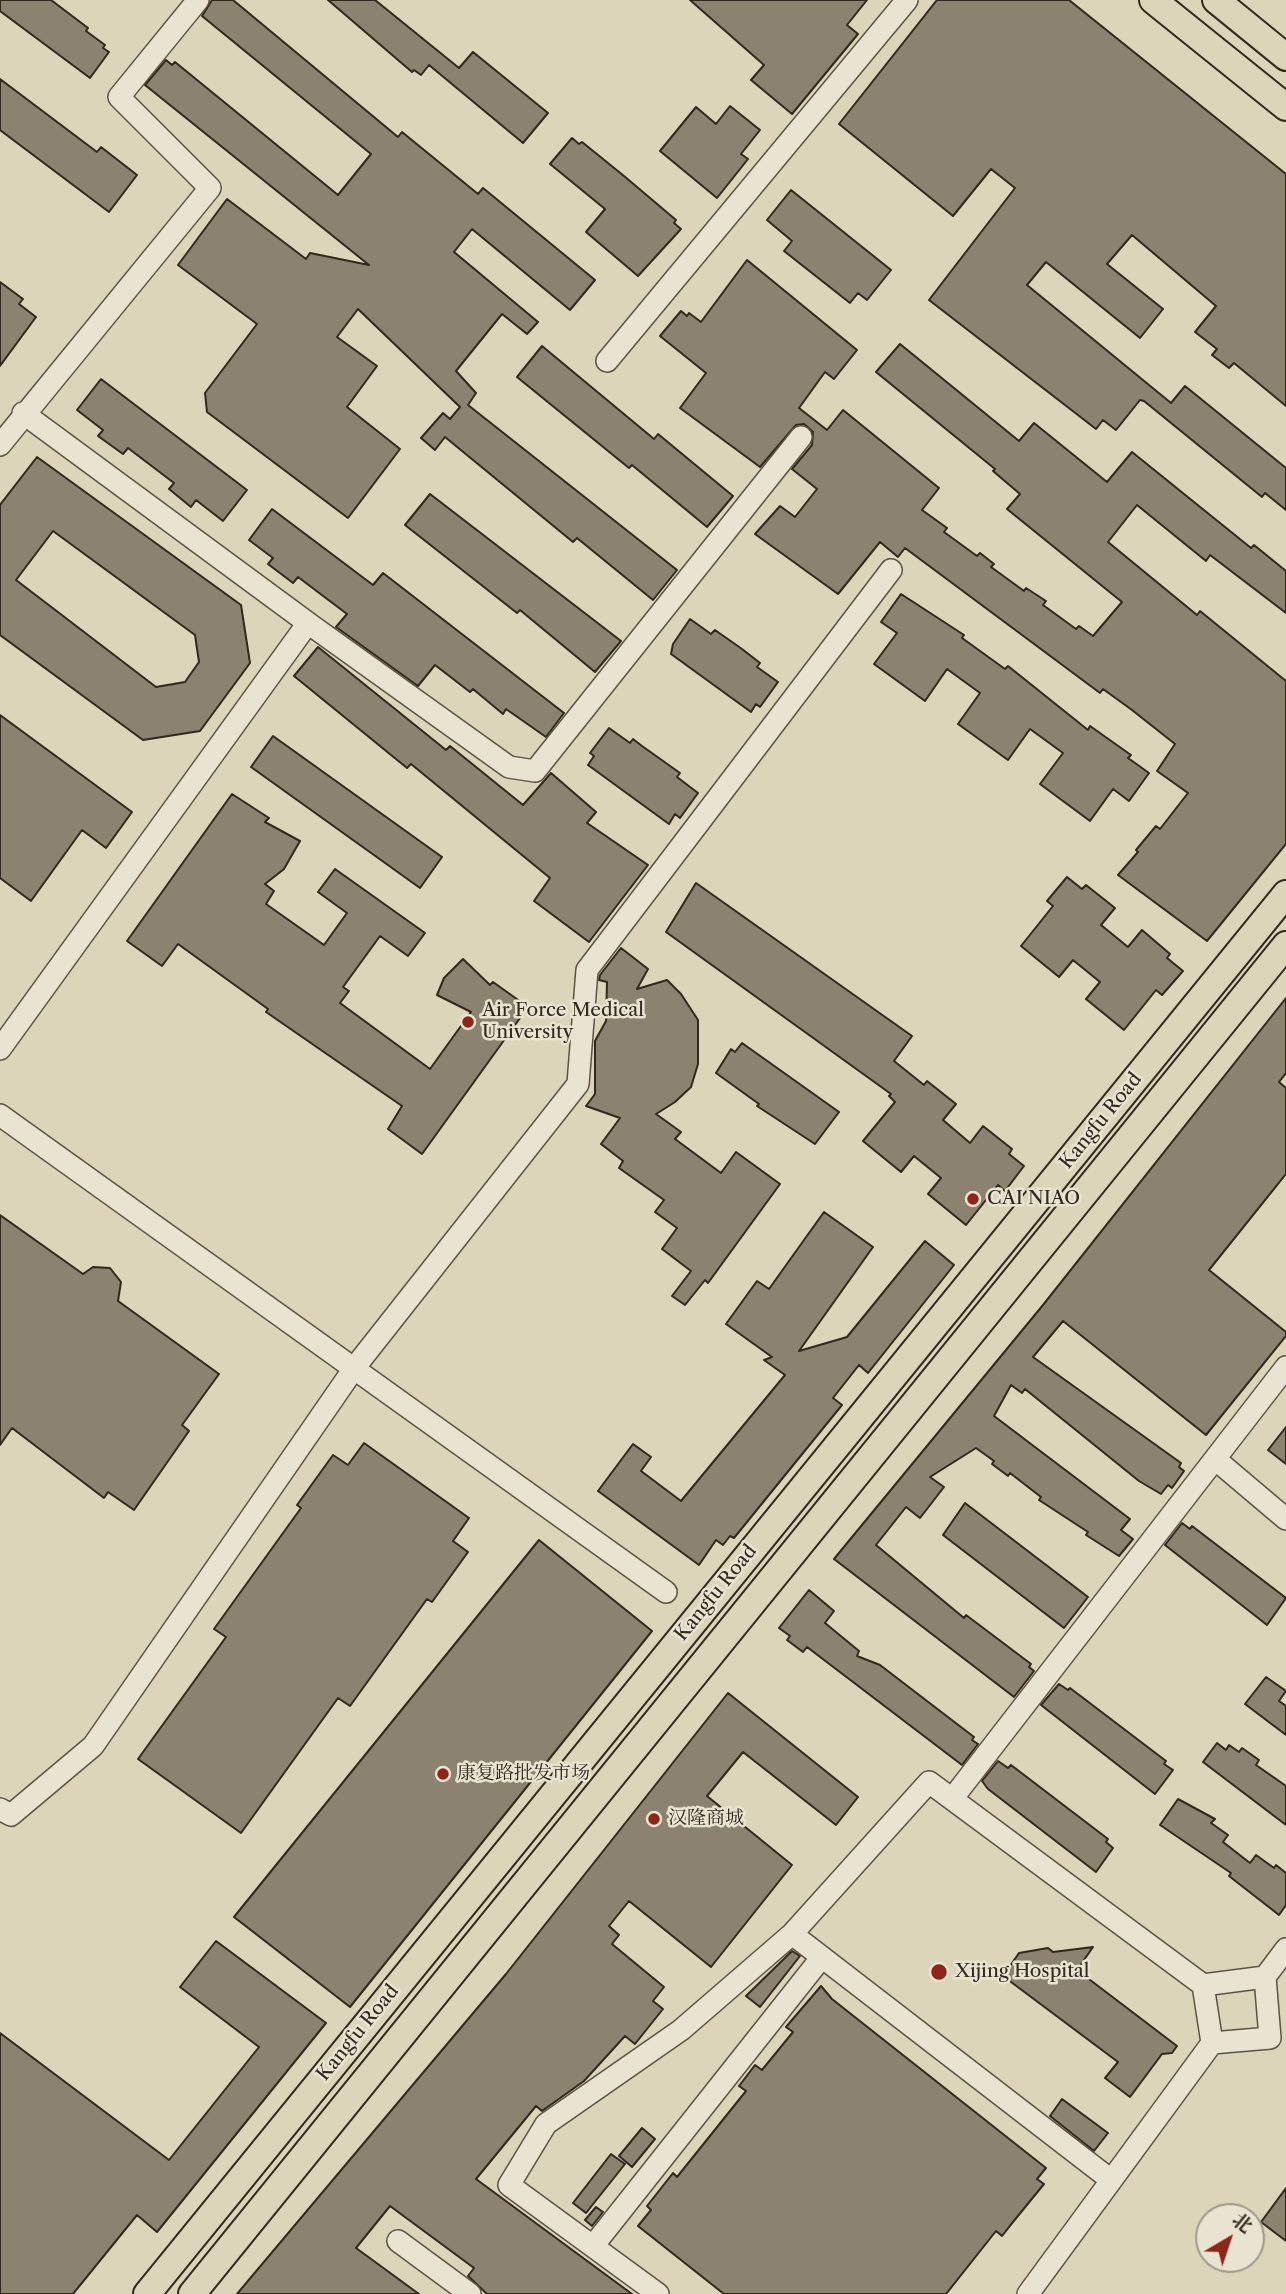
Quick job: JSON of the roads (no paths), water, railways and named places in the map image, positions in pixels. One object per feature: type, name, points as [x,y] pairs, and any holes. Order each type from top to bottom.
[{"type":"main road","points":[[1153,0],[1286,107]]},
{"type":"main road","points":[[1216,0],[1286,57]]},
{"type":"main road","name":"Kangfu Road","points":[[147,2294],[1286,894]]},
{"type":"main road","name":"Kangfu Road","points":[[192,2294],[1286,945]]},
{"type":"street","points":[[0,445],[23,413],[210,188],[119,97],[198,0]]},
{"type":"street","points":[[607,361],[907,0]]},
{"type":"street","points":[[23,413],[509,766],[535,771],[801,437]]},
{"type":"street","points":[[0,1809],[11,1815],[93,1746],[355,1367],[578,1084],[587,970],[891,570]]},
{"type":"street","points":[[0,1049],[308,622]]},
{"type":"street","points":[[0,1115],[666,1592]]},
{"type":"street","points":[[952,1799],[1286,1367]]},
{"type":"street","points":[[1215,1458],[1286,1519]]},
{"type":"street","points":[[658,2294],[509,2185],[547,2124],[681,2030],[792,1934],[929,1782],[1203,1985],[1265,1977],[1286,1949]]},
{"type":"street","points":[[792,1934],[1111,2180]]},
{"type":"street","points":[[593,2246],[822,1957]]},
{"type":"street","points":[[1212,2043],[1278,2044],[1265,1977]]},
{"type":"street","points":[[1028,2294],[1212,2043],[1203,1985]]},
{"type":"street","points":[[398,2241],[470,2294]]},
{"type":"place","name":"Air Force Medical University","points":[[468,1022]]},
{"type":"place","name":"CAI NIAO","points":[[973,1199]]},
{"type":"place","name":"康复路批发市场","points":[[443,1774]]},
{"type":"place","name":"汉隆商城","points":[[654,1819]]},
{"type":"place","name":"Xijing Hospital","points":[[939,1972]]}]
